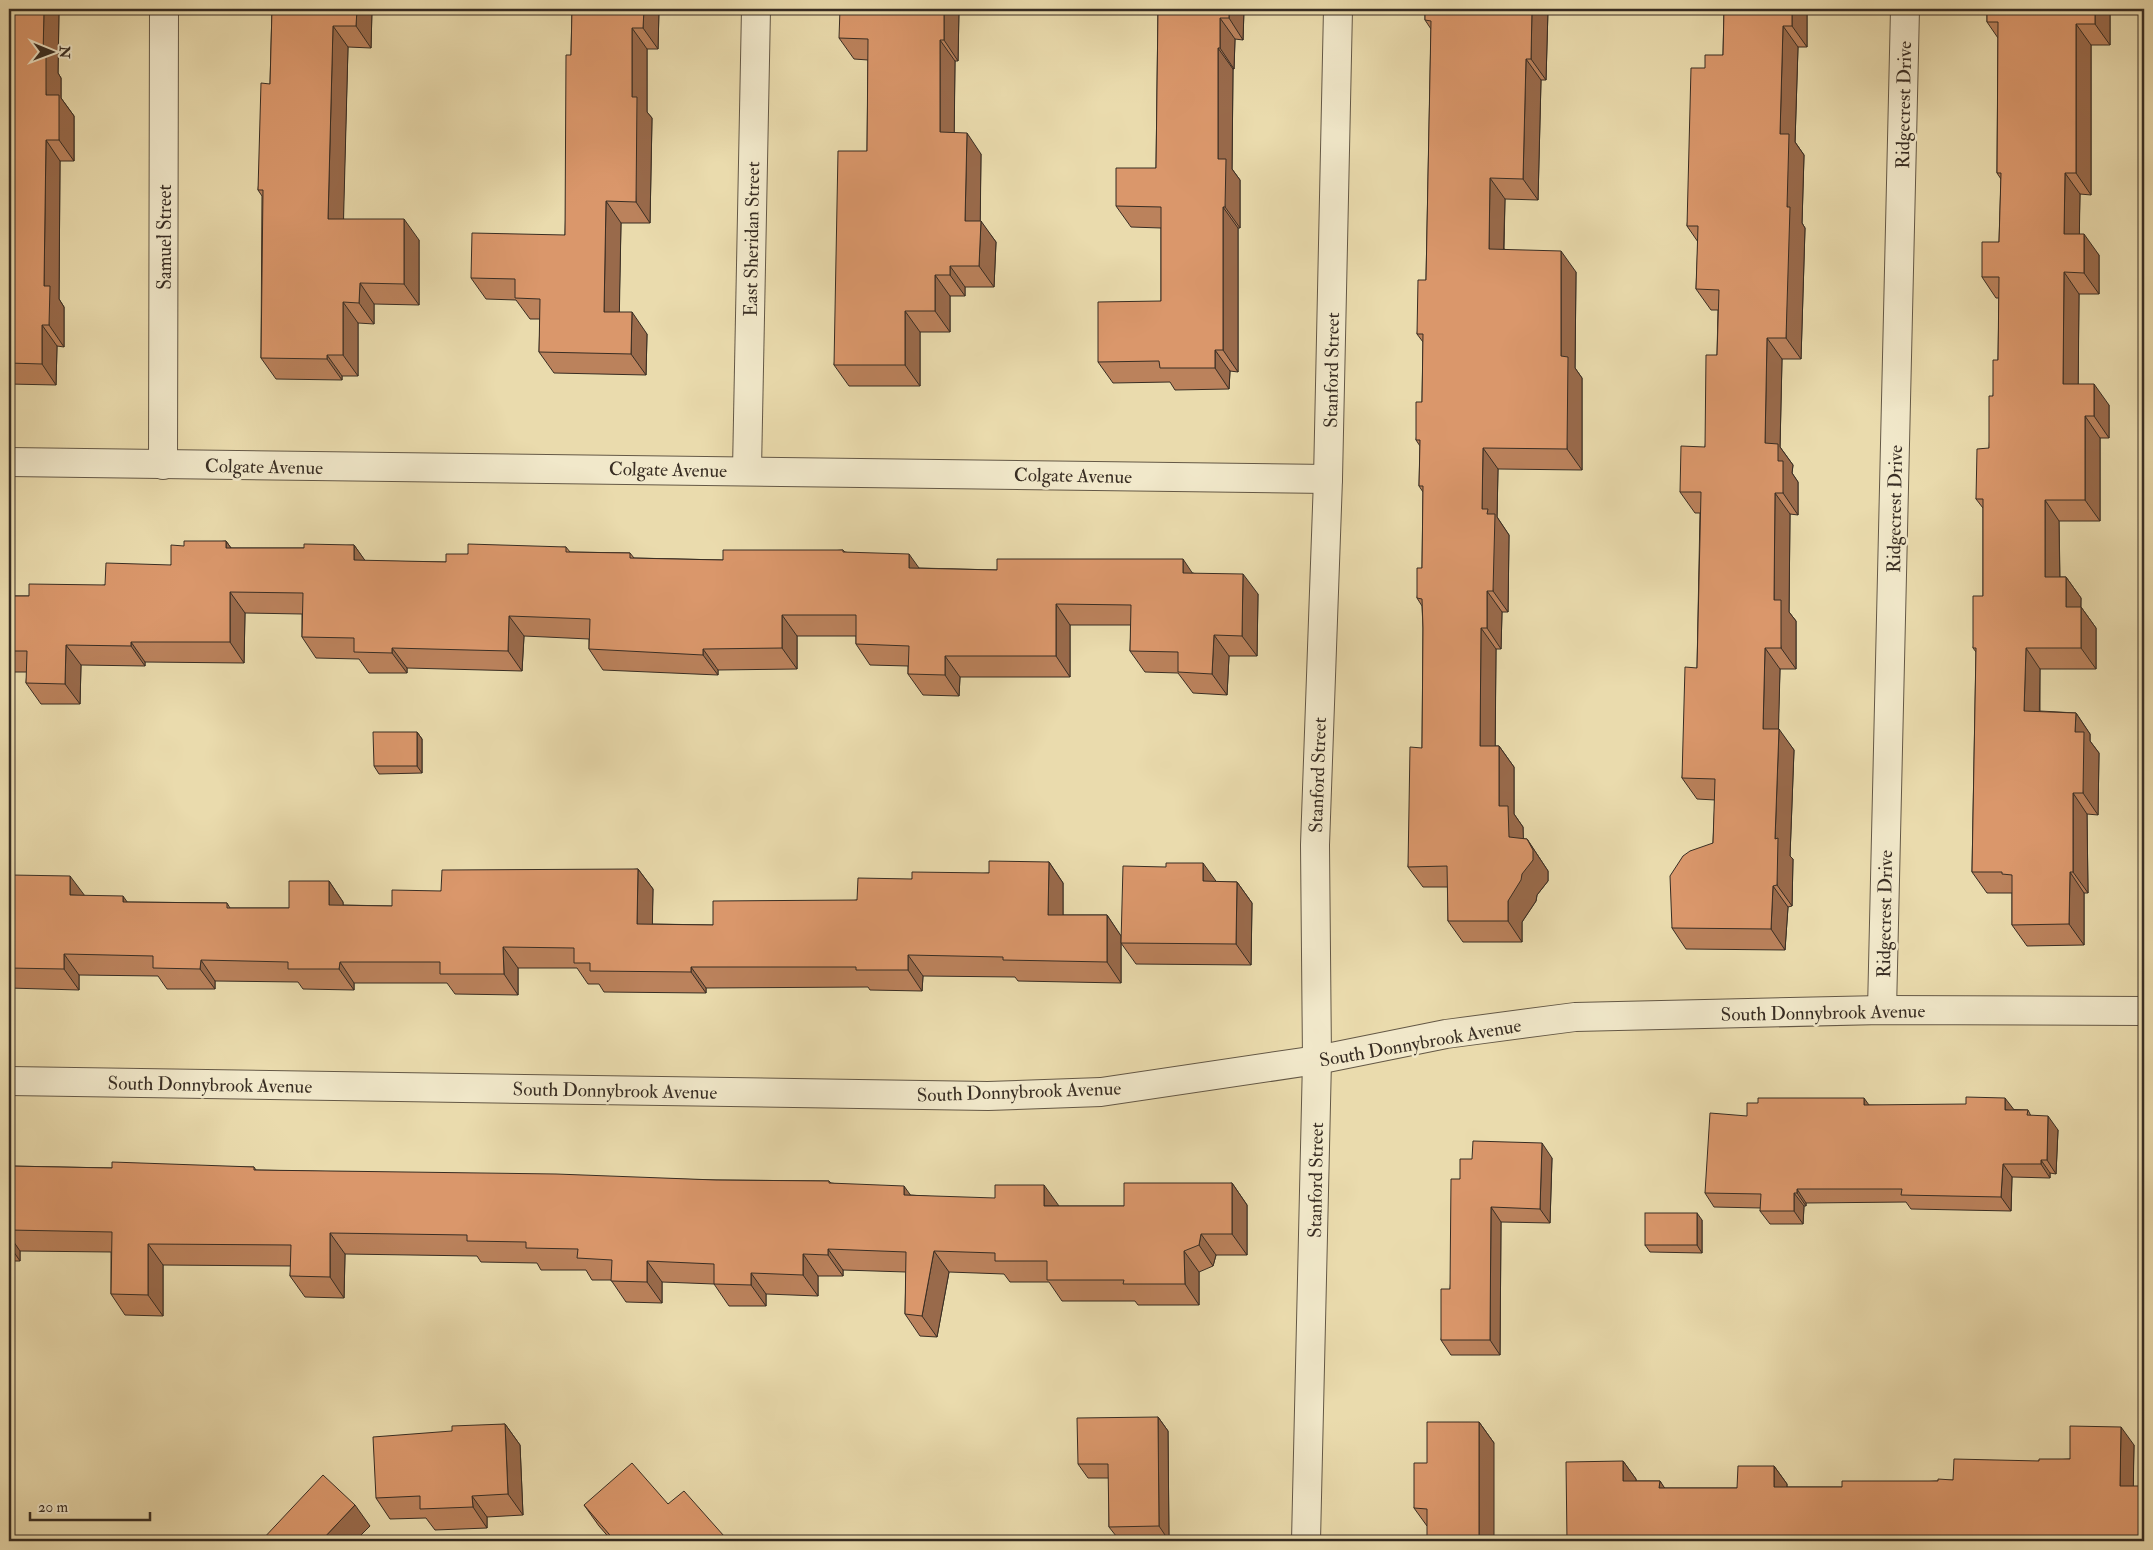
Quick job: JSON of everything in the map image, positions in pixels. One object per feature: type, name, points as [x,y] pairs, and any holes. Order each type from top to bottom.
[{"type":"street","name":"Samuel Street","points":[[163,464],[164,9]]},
{"type":"street","name":"East Sheridan Street","points":[[747,470],[756,9]]},
{"type":"street","name":"Stanford Street","points":[[1306,1541],[1317,1060],[1314,846],[1328,479],[1338,9]]},
{"type":"street","name":"Ridgecrest Drive","points":[[1882,1010],[1905,9]]},
{"type":"street","name":"Colgate Avenue","points":[[9,462],[747,470],[1328,479]]},
{"type":"street","name":"South Donnybrook Avenue","points":[[9,1081],[988,1096],[1101,1092],[1317,1060],[1446,1034],[1575,1017],[1882,1010],[2144,1011]]},
{"type":"building","points":[[9,9],[44,9],[43,56],[46,57],[46,95],[59,95],[59,140],[46,140],[44,286],[50,286],[49,325],[42,325],[42,364],[9,363]]},
{"type":"building","points":[[272,9],[357,9],[356,26],[333,26],[328,219],[404,219],[404,284],[360,283],[359,303],[343,302],[343,355],[327,355],[327,359],[261,358],[263,190],[258,190],[261,83],[270,84]]},
{"type":"building","points":[[572,9],[644,9],[643,28],[632,28],[632,97],[637,97],[636,202],[606,201],[604,312],[632,312],[631,354],[539,352],[540,299],[515,298],[515,279],[471,278],[472,233],[565,235],[566,55],[571,55]]},
{"type":"building","points":[[840,9],[944,9],[944,40],[940,40],[940,132],[967,133],[965,221],[981,221],[979,266],[950,266],[950,275],[935,275],[935,311],[905,311],[905,365],[834,365],[838,151],[867,151],[868,39],[839,38]]},
{"type":"building","points":[[1158,9],[1229,9],[1229,18],[1220,18],[1220,48],[1218,48],[1218,159],[1226,159],[1225,207],[1223,207],[1223,350],[1215,350],[1215,368],[1160,368],[1159,361],[1098,362],[1098,302],[1161,301],[1161,207],[1116,206],[1116,168],[1156,168]]},
{"type":"building","points":[[1425,9],[1532,9],[1531,59],[1526,59],[1523,179],[1490,178],[1489,249],[1561,251],[1561,356],[1568,357],[1567,449],[1483,448],[1482,509],[1488,509],[1487,514],[1495,514],[1493,591],[1487,591],[1487,628],[1481,628],[1480,746],[1499,746],[1499,806],[1508,806],[1509,837],[1527,839],[1533,850],[1533,860],[1522,874],[1521,880],[1508,901],[1508,921],[1448,921],[1447,866],[1408,867],[1410,747],[1422,748],[1423,628],[1422,599],[1417,598],[1417,568],[1422,568],[1423,486],[1419,486],[1420,440],[1416,440],[1416,402],[1422,402],[1423,334],[1417,334],[1418,280],[1426,280],[1431,21],[1425,20]]},
{"type":"building","points":[[1724,9],[1792,9],[1792,26],[1783,26],[1780,134],[1789,134],[1787,207],[1790,207],[1786,338],[1767,338],[1765,443],[1778,444],[1778,461],[1783,461],[1783,493],[1775,493],[1774,600],[1781,600],[1781,648],[1765,648],[1763,729],[1779,729],[1775,839],[1778,838],[1777,885],[1773,886],[1771,929],[1672,928],[1670,876],[1683,856],[1690,851],[1713,843],[1715,779],[1682,778],[1685,667],[1697,668],[1701,492],[1680,492],[1681,446],[1705,447],[1706,355],[1717,355],[1719,290],[1696,289],[1698,226],[1687,226],[1691,68],[1705,68],[1705,55],[1723,55]]},
{"type":"building","points":[[1987,9],[2095,9],[2095,24],[2076,24],[2076,173],[2065,173],[2064,234],[2084,234],[2084,273],[2064,272],[2063,384],[2094,384],[2094,416],[2085,416],[2085,500],[2045,500],[2045,577],[2066,577],[2066,607],[2081,607],[2081,648],[2026,648],[2024,711],[2076,713],[2075,732],[2084,732],[2083,793],[2073,793],[2073,872],[2070,872],[2069,924],[2012,925],[2012,875],[2002,874],[2002,872],[1972,872],[1976,648],[1973,648],[1973,596],[1983,596],[1983,499],[1976,499],[1977,449],[1989,448],[1989,396],[1993,396],[1993,360],[1998,360],[1999,277],[1982,277],[1982,242],[1999,242],[2001,173],[1997,173],[1998,22],[1987,22]]},
{"type":"building","points":[[184,541],[226,541],[226,548],[304,548],[304,544],[354,545],[354,560],[446,562],[446,554],[468,554],[468,544],[566,547],[566,552],[630,553],[630,558],[723,560],[723,550],[843,550],[843,552],[909,554],[909,568],[997,570],[997,559],[1183,559],[1183,573],[1243,574],[1242,636],[1214,635],[1212,674],[1178,672],[1178,652],[1130,651],[1131,605],[1056,604],[1056,656],[945,656],[945,675],[908,674],[909,646],[856,644],[856,615],[782,615],[782,648],[703,649],[703,655],[589,649],[590,619],[509,616],[508,651],[392,648],[392,653],[354,652],[354,638],[302,637],[303,593],[230,592],[230,642],[131,642],[131,646],[66,645],[65,684],[26,683],[27,651],[9,651],[9,596],[29,596],[29,584],[105,585],[106,563],[171,565],[171,545],[184,546]]},
{"type":"building","points":[[373,732],[417,732],[417,766],[374,766]]},
{"type":"building","points":[[989,861],[1049,862],[1048,915],[1107,915],[1107,962],[1003,960],[1003,957],[908,955],[908,970],[856,970],[856,967],[691,967],[691,972],[590,971],[590,963],[574,963],[574,948],[503,947],[504,974],[440,974],[440,962],[340,962],[339,969],[288,969],[288,962],[201,960],[200,969],[153,968],[153,956],[64,954],[64,969],[9,968],[11,875],[70,876],[70,895],[123,896],[123,902],[227,903],[227,908],[289,908],[289,881],[329,881],[329,905],[392,906],[392,890],[441,891],[442,870],[638,869],[637,924],[713,925],[713,901],[857,900],[858,878],[912,879],[912,872],[989,873]]},
{"type":"building","points":[[1166,863],[1203,863],[1203,881],[1237,882],[1236,944],[1121,943],[1123,866],[1166,867]]},
{"type":"building","points":[[1966,1097],[2005,1098],[2005,1110],[2028,1110],[2027,1115],[2048,1116],[2047,1160],[2041,1160],[2041,1164],[2003,1164],[2001,1197],[1901,1195],[1902,1189],[1797,1189],[1797,1193],[1794,1193],[1794,1211],[1760,1211],[1761,1194],[1705,1193],[1710,1113],[1747,1116],[1747,1103],[1758,1103],[1758,1098],[1864,1098],[1864,1105],[1966,1104]]},
{"type":"building","points":[[1473,1141],[1542,1143],[1540,1209],[1491,1207],[1490,1340],[1441,1340],[1441,1289],[1450,1289],[1451,1179],[1460,1179],[1460,1159],[1472,1159]]},
{"type":"building","points":[[112,1162],[254,1167],[254,1170],[556,1174],[716,1180],[829,1181],[829,1183],[904,1186],[904,1195],[995,1198],[995,1185],[1044,1185],[1044,1206],[1124,1206],[1124,1183],[1232,1183],[1232,1234],[1201,1234],[1199,1245],[1184,1251],[1185,1284],[1123,1284],[1124,1280],[1047,1280],[1047,1261],[995,1261],[995,1253],[934,1251],[922,1316],[905,1314],[906,1252],[828,1249],[828,1255],[803,1254],[803,1275],[751,1273],[751,1285],[714,1284],[714,1264],[647,1261],[647,1282],[611,1281],[612,1260],[577,1258],[578,1249],[526,1248],[526,1242],[467,1241],[467,1235],[330,1233],[330,1277],[290,1276],[291,1245],[148,1244],[148,1295],[111,1294],[112,1232],[9,1230],[9,1166],[112,1168]]},
{"type":"building","points":[[1645,1213],[1697,1213],[1697,1245],[1645,1245]]},
{"type":"building","points":[[1158,1417],[1159,1526],[1109,1527],[1108,1464],[1078,1464],[1077,1418]]},
{"type":"building","points":[[1427,1422],[1479,1422],[1479,1541],[1427,1541],[1427,1509],[1414,1508],[1414,1463],[1427,1463]]},
{"type":"building","points":[[505,1424],[508,1494],[472,1496],[473,1507],[420,1509],[420,1496],[376,1498],[373,1437],[452,1431],[452,1426]]},
{"type":"building","points":[[2070,1426],[2121,1427],[2120,1486],[2144,1486],[2144,1541],[1751,1541],[1750,1536],[1661,1538],[1661,1540],[1567,1541],[1566,1462],[1623,1461],[1623,1481],[1660,1481],[1659,1488],[1737,1488],[1738,1466],[1774,1466],[1774,1487],[1842,1487],[1842,1481],[1953,1480],[1954,1459],[2039,1461],[2039,1459],[2070,1459]]},
{"type":"building","points":[[632,1463],[668,1504],[684,1491],[724,1536],[719,1541],[615,1541],[584,1505]]},
{"type":"building","points":[[323,1475],[355,1505],[321,1541],[261,1541]]}]
